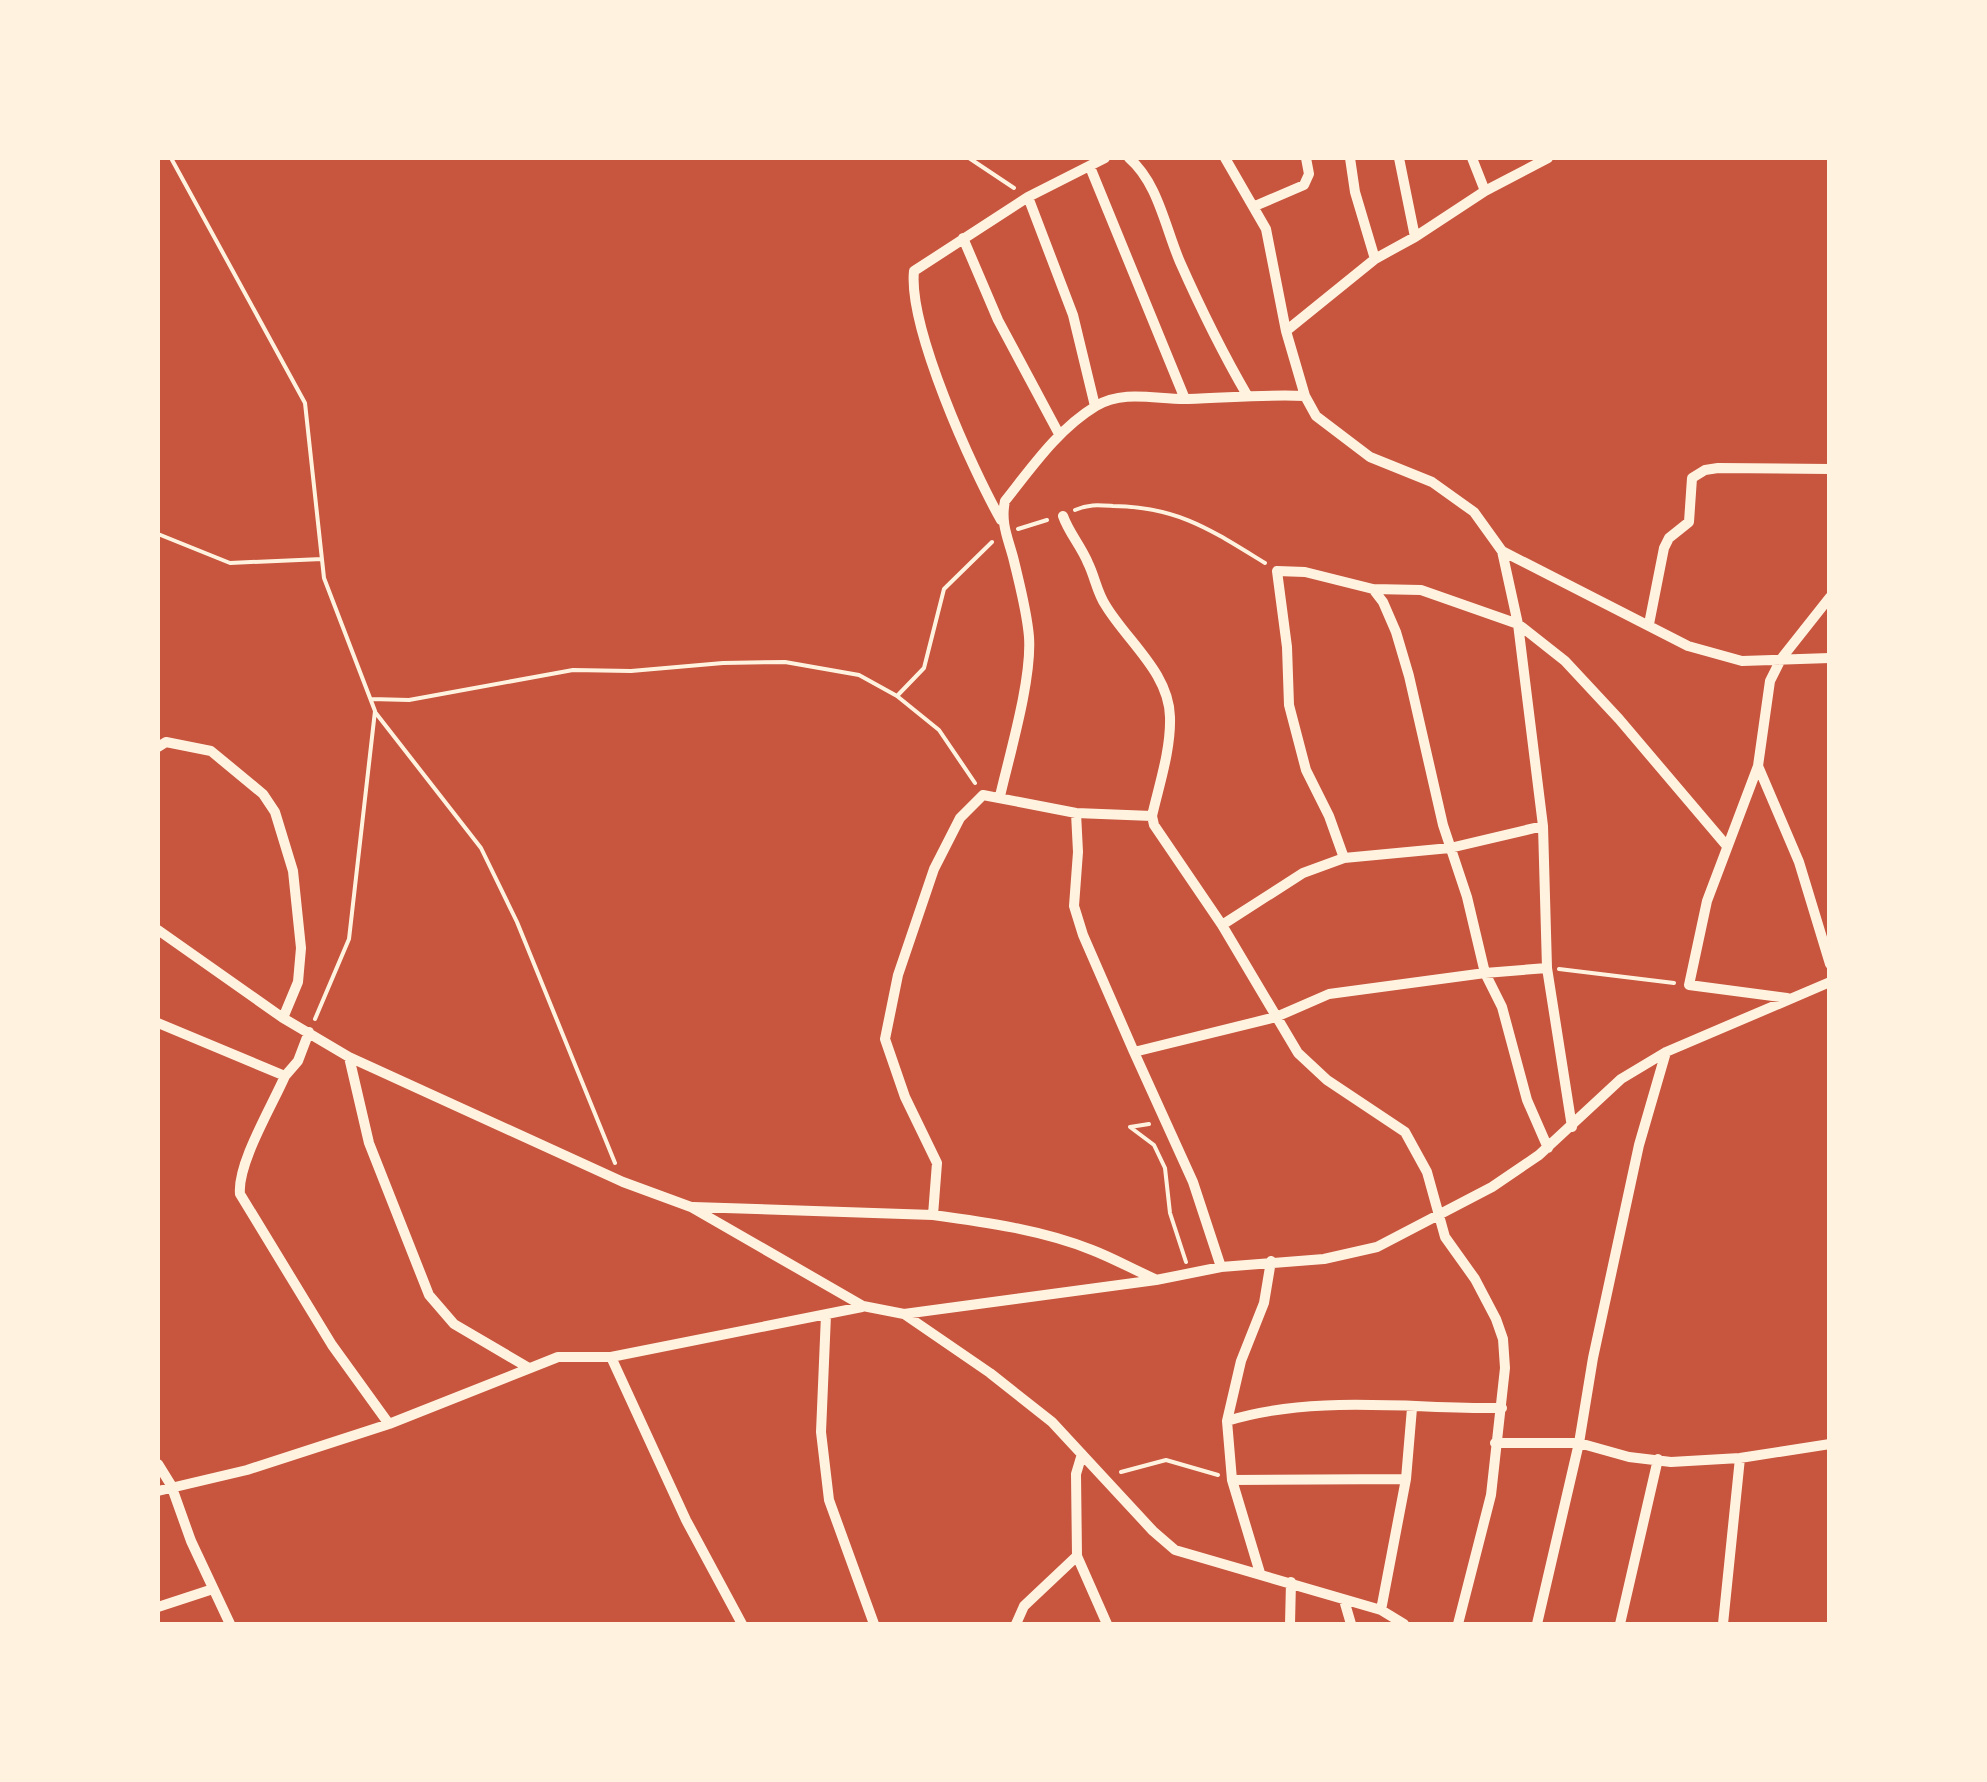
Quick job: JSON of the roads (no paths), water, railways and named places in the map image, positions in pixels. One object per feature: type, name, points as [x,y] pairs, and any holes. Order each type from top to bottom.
[{"type":"street","points":[[1000,796],[1019,712],[1029,640],[1013,556],[1004,529],[964,449],[934,364],[913,292],[914,271],[1028,197],[1105,158]]},
{"type":"street","points":[[1128,158],[1142,170],[1222,352],[1248,395]]},
{"type":"street","points":[[1228,158],[1266,229],[1286,332],[1305,396],[1316,416],[1346,442],[1432,482],[1474,512],[1502,551],[1518,624],[1543,826],[1547,968],[1572,1127]]},
{"type":"street","points":[[1254,206],[1304,185],[1309,174],[1306,158]]},
{"type":"street","points":[[1350,158],[1354,192],[1375,259]]},
{"type":"street","points":[[1400,158],[1415,238]]},
{"type":"street","points":[[1472,158],[1485,191]]},
{"type":"street","points":[[1286,332],[1375,259],[1542,159]]},
{"type":"street","points":[[1090,166],[1185,399]]},
{"type":"street","points":[[1028,197],[1074,315],[1096,406]]},
{"type":"street","points":[[963,238],[998,320],[1059,434]]},
{"type":"street","points":[[1004,529],[1005,502],[1059,434],[1096,406],[1116,398],[1140,396],[1305,396]]},
{"type":"street","points":[[1648,624],[1664,548],[1669,538],[1689,522],[1692,478],[1718,468],[1830,469]]},
{"type":"street","points":[[1062,516],[1070,536],[1088,560],[1102,600],[1156,672],[1168,698],[1170,720],[1152,816],[1164,841],[1222,924],[1298,1053],[1327,1080],[1405,1132],[1420,1154],[1445,1236],[1474,1279],[1503,1339],[1502,1408],[1491,1495],[1458,1624]]},
{"type":"street","points":[[1502,551],[1688,646],[1742,661],[1830,658]]},
{"type":"street","points":[[1344,858],[1306,770],[1289,705],[1278,571],[1304,572],[1374,589],[1421,590],[1518,624],[1565,661],[1726,845]]},
{"type":"street","points":[[1374,589],[1396,632],[1410,676],[1450,848],[1467,897],[1485,972],[1502,1007],[1527,1100],[1548,1148]]},
{"type":"street","points":[[1787,998],[1689,984],[1699,930],[1726,845],[1758,766],[1770,682],[1781,658],[1830,597]]},
{"type":"street","points":[[158,747],[166,742],[211,751],[263,794],[274,812],[293,871],[300,948],[298,982],[284,1018]]},
{"type":"street","points":[[1758,766],[1799,862],[1830,964]]},
{"type":"street","points":[[933,1215],[936,1164],[905,1098],[885,1039],[898,975],[934,868],[960,818],[983,795],[1076,813],[1152,816]]},
{"type":"street","points":[[1076,813],[1074,906],[1083,936],[1209,1222],[1221,1267]]},
{"type":"street","points":[[1222,924],[1304,873],[1344,858],[1450,848],[1543,826]]},
{"type":"street","points":[[158,930],[284,1018],[349,1057],[623,1182],[691,1207],[863,1306],[904,1314],[1156,1280],[1189,1271],[1348,1255],[1402,1236],[1492,1187],[1548,1148],[1621,1079],[1666,1052],[1830,982]]},
{"type":"street","points":[[1134,1052],[1276,1017],[1329,994],[1485,972],[1547,968]]},
{"type":"street","points":[[158,1023],[285,1076]]},
{"type":"street","points":[[309,1032],[298,1061],[285,1076],[248,1154],[239,1182],[240,1194],[332,1345],[388,1424]]},
{"type":"street","points":[[1537,1624],[1580,1442],[1593,1358],[1640,1145],[1666,1052]]},
{"type":"street","points":[[349,1057],[369,1143],[429,1295],[454,1324],[529,1368]]},
{"type":"street","points":[[691,1207],[933,1215],[1051,1236],[1156,1280]]},
{"type":"street","points":[[1260,1572],[1232,1480],[1227,1420],[1241,1361],[1264,1303],[1270,1261]]},
{"type":"street","points":[[158,1491],[248,1470],[388,1424],[558,1357],[611,1356],[863,1306]]},
{"type":"street","points":[[904,1314],[1037,1410],[1174,1550],[1381,1610],[1404,1624]]},
{"type":"street","points":[[826,1315],[821,1432],[829,1500],[874,1624]]},
{"type":"street","points":[[611,1356],[686,1520],[742,1624]]},
{"type":"street","points":[[1227,1420],[1273,1408],[1502,1408]]},
{"type":"street","points":[[1381,1610],[1406,1479],[1412,1408]]},
{"type":"street","points":[[1495,1443],[1580,1442],[1629,1457],[1670,1462],[1740,1458],[1830,1444]]},
{"type":"street","points":[[1082,1454],[1076,1474],[1077,1556],[1107,1624]]},
{"type":"street","points":[[1620,1624],[1658,1458]]},
{"type":"street","points":[[1724,1624],[1740,1458]]},
{"type":"street","points":[[158,1464],[230,1624]]},
{"type":"street","points":[[1232,1480],[1406,1479]]},
{"type":"street","points":[[1016,1624],[1024,1606],[1077,1556]]},
{"type":"street","points":[[1290,1624],[1291,1582]]},
{"type":"street","points":[[158,1607],[213,1589]]},
{"type":"street","points":[[1344,1600],[1351,1624]]}]
